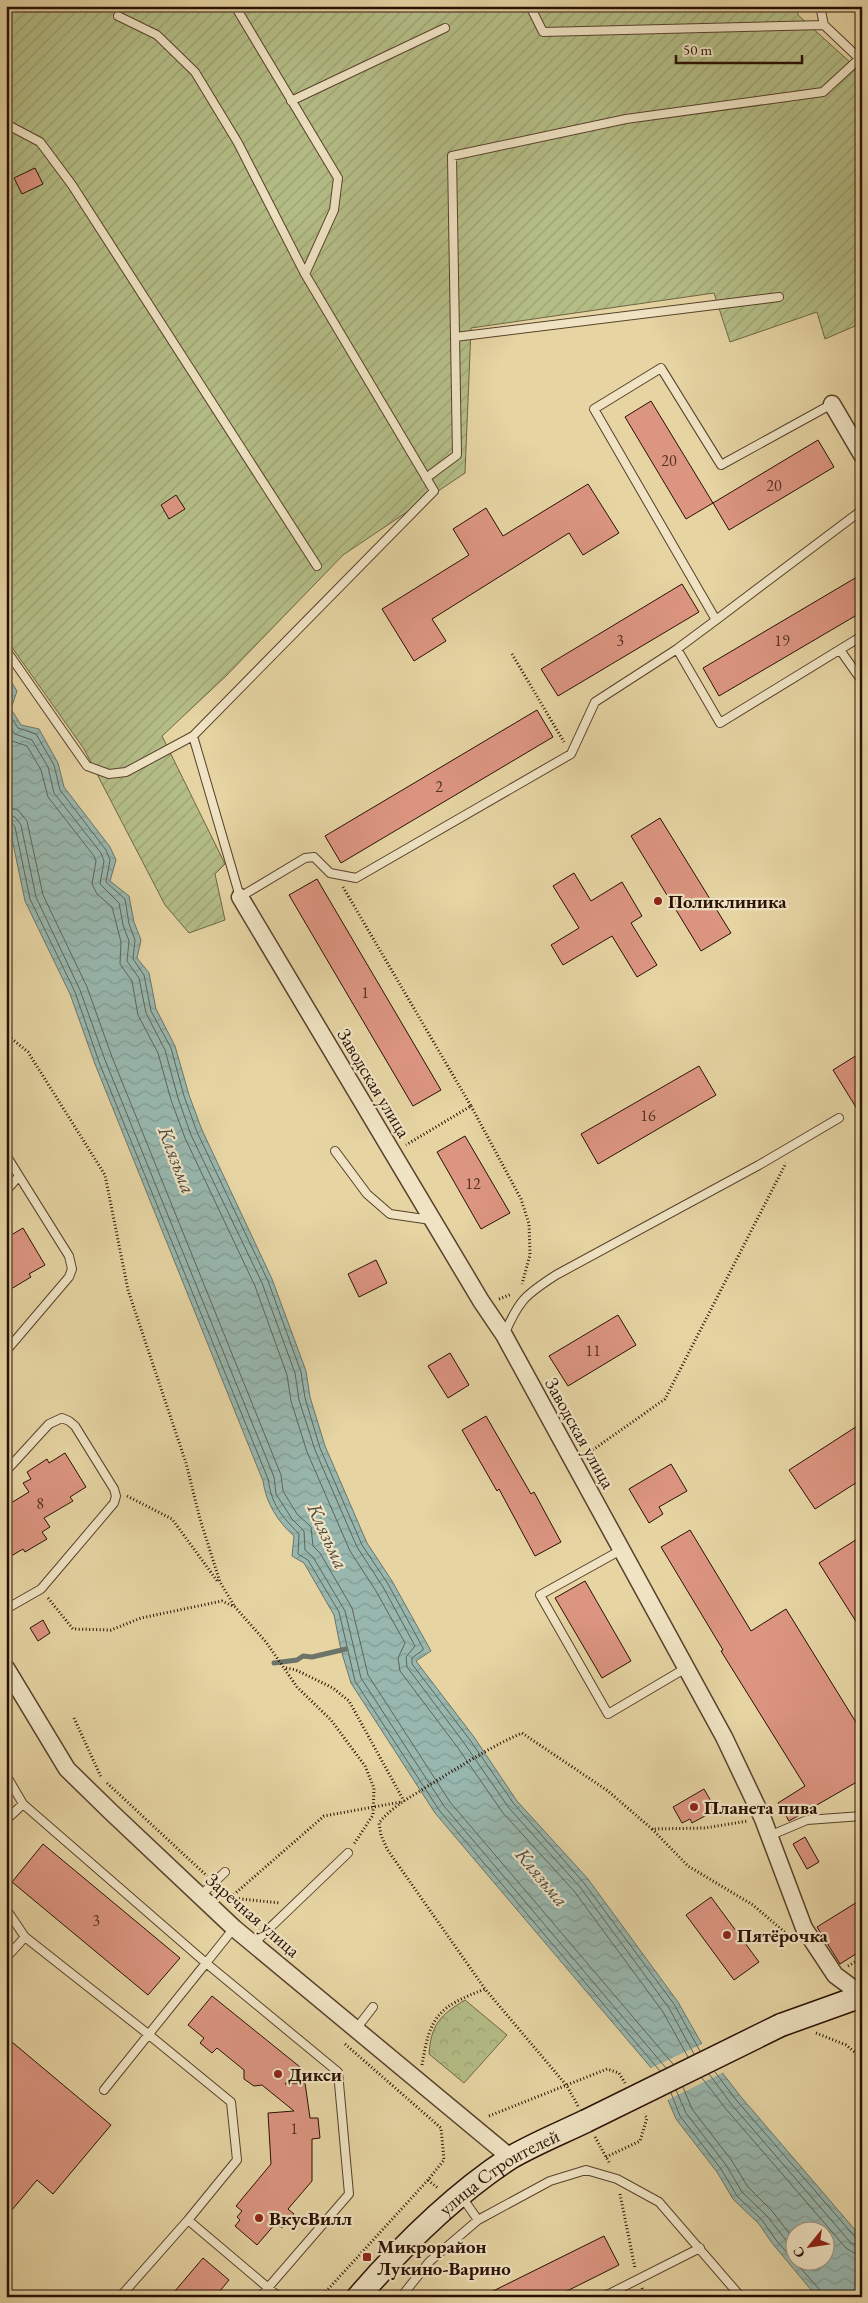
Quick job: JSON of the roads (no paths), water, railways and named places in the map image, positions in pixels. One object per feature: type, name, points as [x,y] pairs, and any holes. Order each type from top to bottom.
[{"type":"street","points":[[832,404],[862,454]]},
{"type":"street","name":"Заводская улица","points":[[240,897],[481,1301],[504,1335],[724,1737],[763,1819],[804,1928],[835,1975],[862,1995]]},
{"type":"street","name":"Заречная улица","points":[[6,1668],[67,1769],[234,1928],[511,2158]]},
{"type":"street","name":"улица Строителей","points":[[358,2297],[422,2227],[456,2198],[511,2158],[781,2025],[862,1995]]},
{"type":"lane","points":[[235,6],[338,178],[334,210],[305,274]]},
{"type":"lane","points":[[530,6],[543,32],[824,25]]},
{"type":"lane","points":[[426,478],[457,455],[452,156],[626,119],[823,92],[860,60],[824,25],[820,6]]},
{"type":"lane","points":[[6,650],[87,766],[109,774],[126,772],[193,736],[434,491],[305,274],[238,142],[195,72],[157,35],[118,16]]},
{"type":"lane","points":[[291,101],[445,28]]},
{"type":"lane","points":[[6,124],[40,142],[72,185],[317,566]]},
{"type":"lane","points":[[455,337],[779,297]]},
{"type":"lane","points":[[716,620],[594,409],[661,368],[721,466],[832,404]]},
{"type":"lane","points":[[193,736],[240,897],[305,858],[314,857],[330,873],[356,878],[570,754],[595,702],[677,650],[862,510]]},
{"type":"lane","points":[[677,650],[720,723],[862,636]]},
{"type":"lane","points":[[840,650],[862,681]]},
{"type":"lane","points":[[504,1335],[515,1311],[528,1293],[556,1274],[839,1118]]},
{"type":"lane","points":[[335,1151],[367,1194],[390,1214],[433,1220]]},
{"type":"lane","points":[[6,1155],[69,1256],[72,1269],[69,1277],[6,1351]]},
{"type":"lane","points":[[6,1191],[19,1176]]},
{"type":"lane","points":[[6,1471],[49,1424],[62,1418],[75,1426],[114,1489],[116,1496],[114,1503],[41,1589],[6,1609]]},
{"type":"lane","points":[[621,1550],[540,1595],[608,1714],[686,1668]]},
{"type":"lane","points":[[6,1775],[23,1804],[206,1963],[338,2072],[349,2194],[260,2297]]},
{"type":"lane","points":[[6,1820],[23,1804]]},
{"type":"lane","points":[[769,1836],[807,1820],[862,1816]]},
{"type":"lane","points":[[253,1944],[348,1853]]},
{"type":"lane","points":[[200,1896],[226,1872]]},
{"type":"lane","points":[[6,1909],[25,1937],[231,2102],[237,2160],[188,2220],[120,2297]]},
{"type":"lane","points":[[104,2090],[234,1928]]},
{"type":"lane","points":[[6,1958],[25,1937]]},
{"type":"lane","points":[[356,2029],[373,2007]]},
{"type":"lane","points":[[401,2297],[429,2262],[478,2220],[550,2182],[586,2170],[617,2179],[659,2202],[741,2297]]},
{"type":"lane","points":[[456,2198],[478,2220]]},
{"type":"lane","points":[[188,2220],[279,2297]]},
{"type":"lane","points":[[603,2297],[700,2248]]},
{"type":"water","name":"Клязьма","points":[[6,673],[17,691],[11,709],[21,725],[39,729],[58,763],[64,787],[110,847],[116,860],[110,881],[129,896],[134,922],[141,940],[137,958],[149,973],[156,1009],[175,1046],[189,1095],[202,1130],[272,1279],[306,1371],[310,1397],[325,1446],[367,1543],[392,1581],[431,1651],[416,1661],[474,1737],[517,1801],[588,1879],[678,2002],[707,2053],[741,2097],[862,2238],[862,2297],[817,2297],[794,2270],[836,2270],[836,2220],[786,2220],[786,2260],[759,2224],[733,2199],[717,2172],[676,2119],[658,2076],[435,1813],[351,1683],[341,1650],[334,1615],[304,1563],[292,1556],[294,1536],[278,1518],[267,1497],[263,1481],[95,1064],[70,994],[25,901],[10,829],[6,823]]},
{"type":"waterway","points":[[274,1663],[346,1649]]},
{"type":"place","name":"Поликлиника","points":[[658,901]]},
{"type":"place","name":"Планета пива","points":[[694,1807]]},
{"type":"place","name":"Пятёрочка","points":[[727,1935]]},
{"type":"place","name":"Дикси","points":[[278,2074]]},
{"type":"place","name":"ВкусВилл","points":[[259,2218]]},
{"type":"place","name":"Микрорайон Лукино-Варино","points":[[367,2257]]}]
